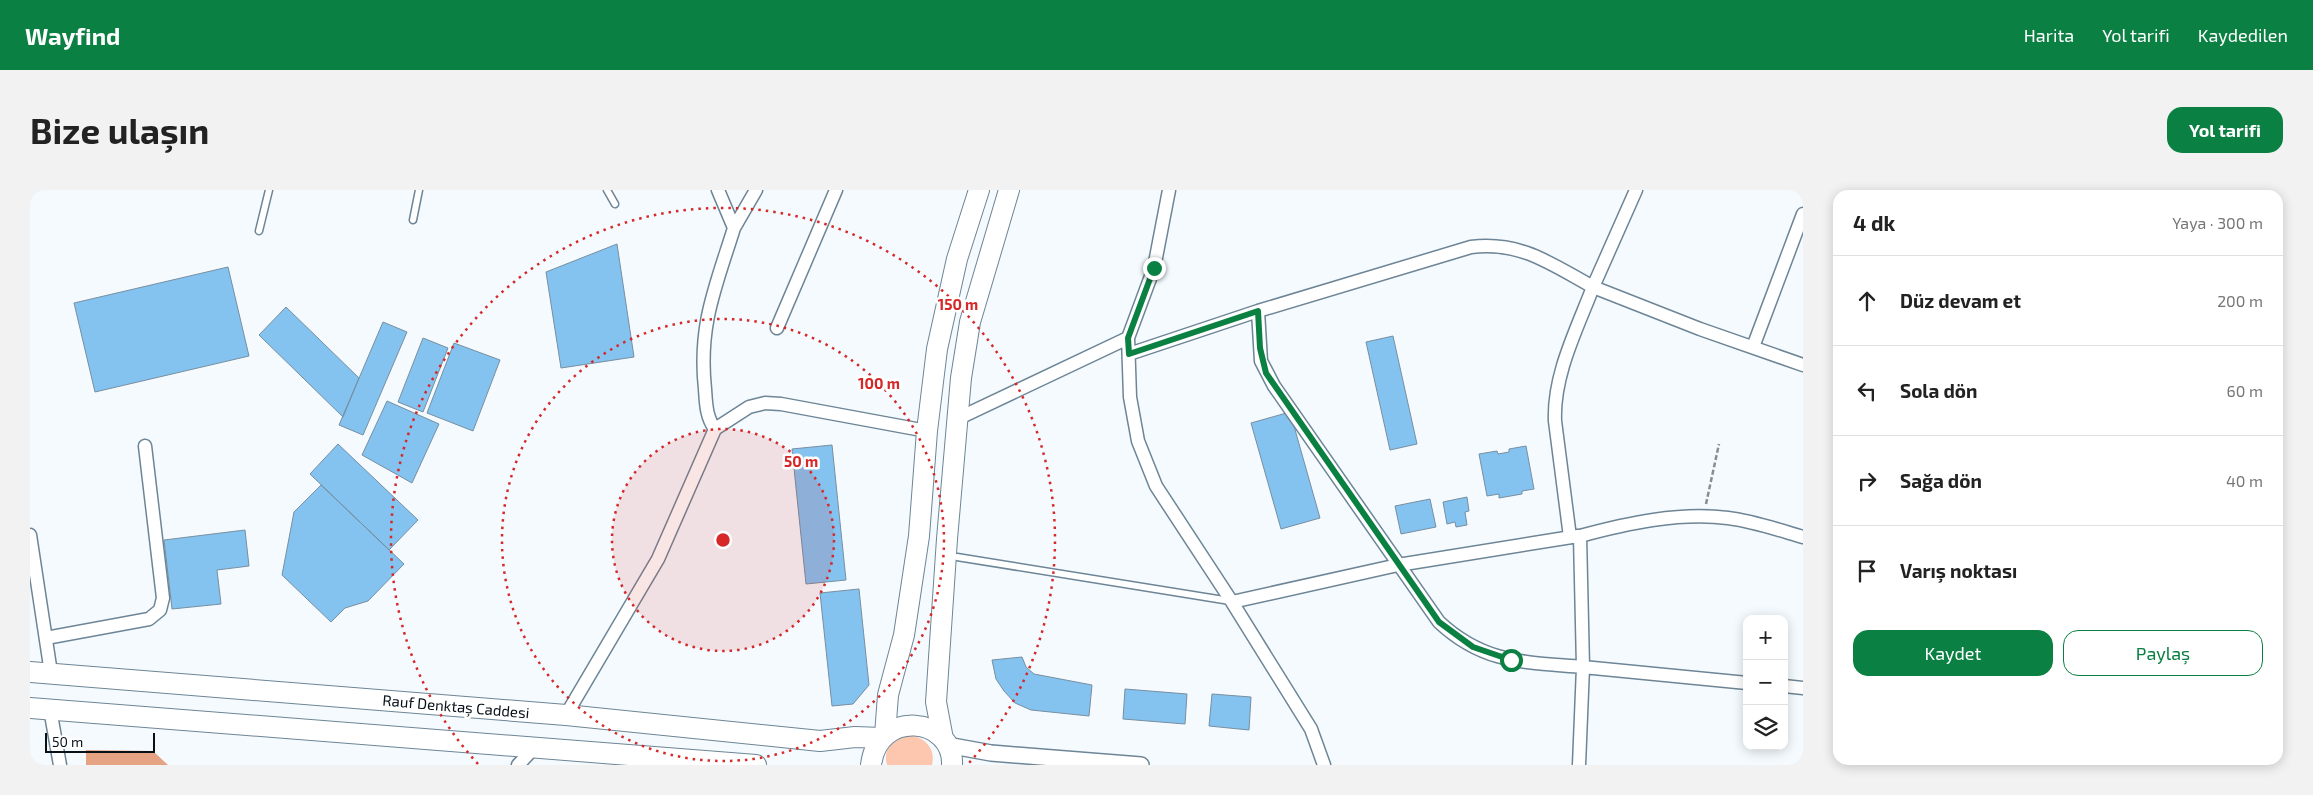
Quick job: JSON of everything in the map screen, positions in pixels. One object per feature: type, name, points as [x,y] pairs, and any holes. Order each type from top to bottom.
[{"type":"main road","points":[[884,737],[888,695],[904,635],[919,536],[927,431],[937,349],[957,259],[979,190]]},
{"type":"main road","points":[[952,765],[936,702],[957,419],[970,322],[1008,190]]},
{"type":"main road","name":"Rauf Denktaş Caddesi","points":[[30,672],[566,715],[820,741],[855,737],[884,737]]},
{"type":"main road","points":[[30,708],[756,765]]},
{"type":"main road","points":[[871,765],[872,755],[884,737],[894,729],[915,725],[930,730],[945,742]]},
{"type":"street","points":[[718,190],[734,228]]},
{"type":"street","points":[[715,429],[708,417],[702,362],[703,336],[708,310],[734,228],[756,190]]},
{"type":"street","points":[[777,328],[836,190]]},
{"type":"street","points":[[1168,190],[1154,268],[1128,338],[1130,397],[1138,441],[1156,486],[1232,602],[1311,729],[1324,765]]},
{"type":"street","points":[[1579,765],[1584,667],[1575,537],[1555,421],[1555,403],[1559,378],[1593,287],[1636,190]]},
{"type":"street","points":[[1753,347],[1803,214]]},
{"type":"street","points":[[1129,354],[1258,311],[1471,247],[1484,245],[1518,249],[1534,254],[1593,287],[1700,329],[1803,365]]},
{"type":"street","points":[[1258,311],[1260,348],[1266,373],[1439,622],[1473,647],[1511,660],[1743,683]]},
{"type":"street","points":[[957,419],[1128,338]]},
{"type":"street","points":[[566,715],[658,559],[715,429],[749,407],[765,403],[781,404],[927,431]]},
{"type":"street","points":[[46,638],[149,619],[160,610],[163,598],[145,446]]},
{"type":"street","points":[[1232,602],[1398,565],[1575,537],[1608,528],[1672,518],[1704,516],[1731,518],[1803,537]]},
{"type":"street","points":[[30,535],[51,673]]},
{"type":"street","points":[[1788,686],[1803,688]]},
{"type":"street","points":[[50,709],[60,765]]},
{"type":"street","points":[[945,742],[991,753],[1142,765]]},
{"type":"street","points":[[518,765],[534,748]]},
{"type":"lane","points":[[258,231],[270,190]]},
{"type":"lane","points":[[413,220],[419,190]]},
{"type":"lane","points":[[607,190],[615,204]]},
{"type":"lane","points":[[957,557],[1232,602]]},
{"type":"path","points":[[1704,516],[1719,444]]},
{"type":"shaded area","points":[[910,735],[925,741],[931,749],[932,765],[887,765],[886,753],[891,745],[899,739]]},
{"type":"shaded area","points":[[86,750],[153,751],[168,765],[86,765]]},
{"type":"building","points":[[617,244],[634,357],[561,368],[546,272]]},
{"type":"building","points":[[228,267],[249,356],[95,392],[74,303]]},
{"type":"building","points":[[286,307],[359,378],[343,417],[259,335]]},
{"type":"building","points":[[383,322],[407,332],[363,435],[339,425]]},
{"type":"building","points":[[1393,336],[1417,444],[1390,450],[1366,342]]},
{"type":"building","points":[[423,338],[448,348],[423,412],[398,402]]},
{"type":"building","points":[[454,343],[500,360],[473,431],[427,413]]},
{"type":"building","points":[[387,401],[439,424],[412,483],[362,455]]},
{"type":"building","points":[[1290,412],[1320,518],[1281,529],[1251,423]]},
{"type":"building","points":[[338,444],[418,520],[389,550],[310,474]]},
{"type":"building","points":[[832,445],[846,580],[806,584],[792,449]]},
{"type":"building","points":[[1526,446],[1534,489],[1522,491],[1522,494],[1499,498],[1499,494],[1487,496],[1479,454],[1497,451],[1498,454],[1509,452],[1509,449]]},
{"type":"building","points":[[321,485],[404,564],[368,601],[345,608],[331,622],[282,575],[294,512]]},
{"type":"building","points":[[1467,497],[1469,511],[1465,512],[1467,525],[1456,527],[1455,522],[1447,524],[1443,502]]},
{"type":"building","points":[[1430,499],[1436,527],[1401,534],[1395,506]]},
{"type":"building","points":[[245,530],[249,566],[217,570],[221,604],[172,609],[164,540]]},
{"type":"building","points":[[859,589],[869,685],[853,704],[832,706],[820,593]]},
{"type":"building","points":[[1022,657],[1026,667],[1034,674],[1092,685],[1089,716],[1031,710],[1015,703],[996,679],[992,660]]},
{"type":"building","points":[[1125,689],[1187,694],[1185,724],[1123,719]]},
{"type":"building","points":[[1212,694],[1251,697],[1249,730],[1209,726]]},
{"type":"route","points":[[1154,268],[1128,338],[1129,354],[1258,311],[1260,348],[1266,373],[1439,622],[1449,632],[1473,647],[1498,658],[1511,660]]}]
